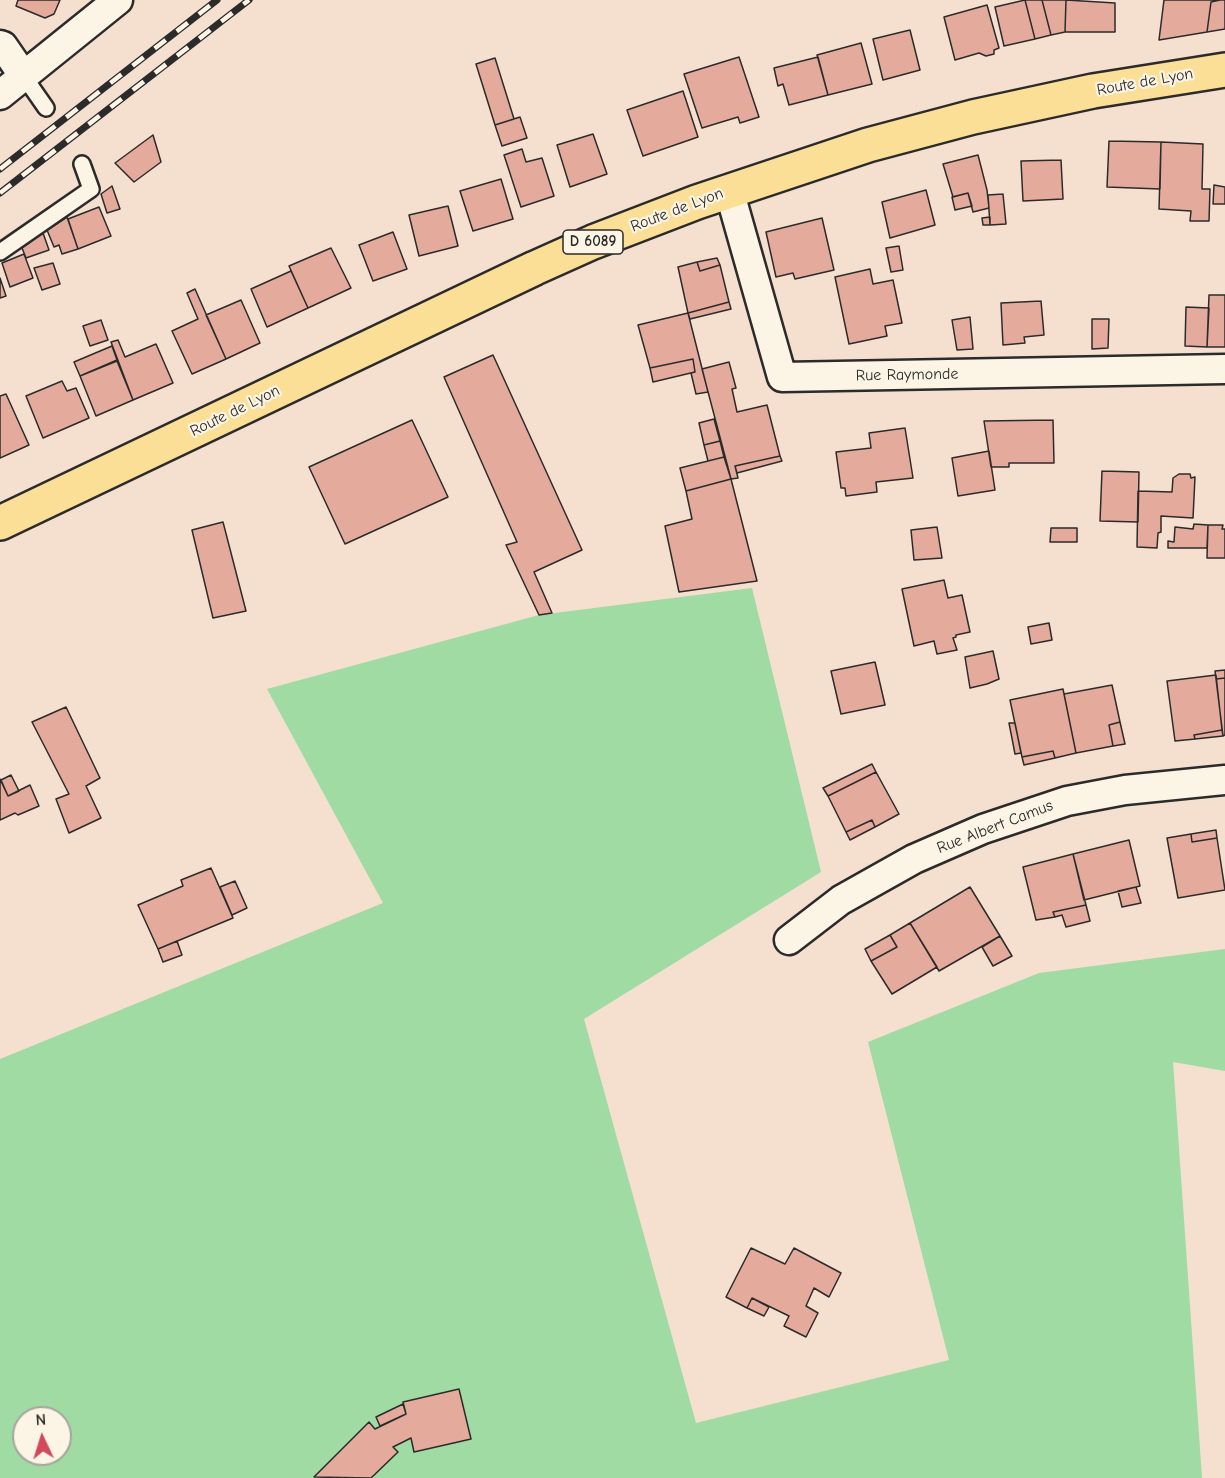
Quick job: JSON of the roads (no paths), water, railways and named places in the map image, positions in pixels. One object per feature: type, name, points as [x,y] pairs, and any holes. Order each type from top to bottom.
[{"type":"main road","name":"Route de Lyon","points":[[0,524],[535,268],[593,242],[729,190],[868,146],[973,117],[1093,91],[1225,70]]},
{"type":"street","points":[[0,95],[118,0]]},
{"type":"street","points":[[0,45],[23,75]]},
{"type":"street","name":"Rue Raymonde","points":[[729,190],[782,377],[1225,369]]},
{"type":"street","name":"Rue Albert Camus","points":[[789,940],[850,895],[914,859],[983,829],[1066,801],[1125,790],[1225,780]]},
{"type":"lane","points":[[23,75],[46,108]]},
{"type":"lane","points":[[0,252],[91,189],[82,164]]},
{"type":"railway","points":[[0,169],[217,0]]},
{"type":"railway","points":[[0,193],[249,0]]}]
